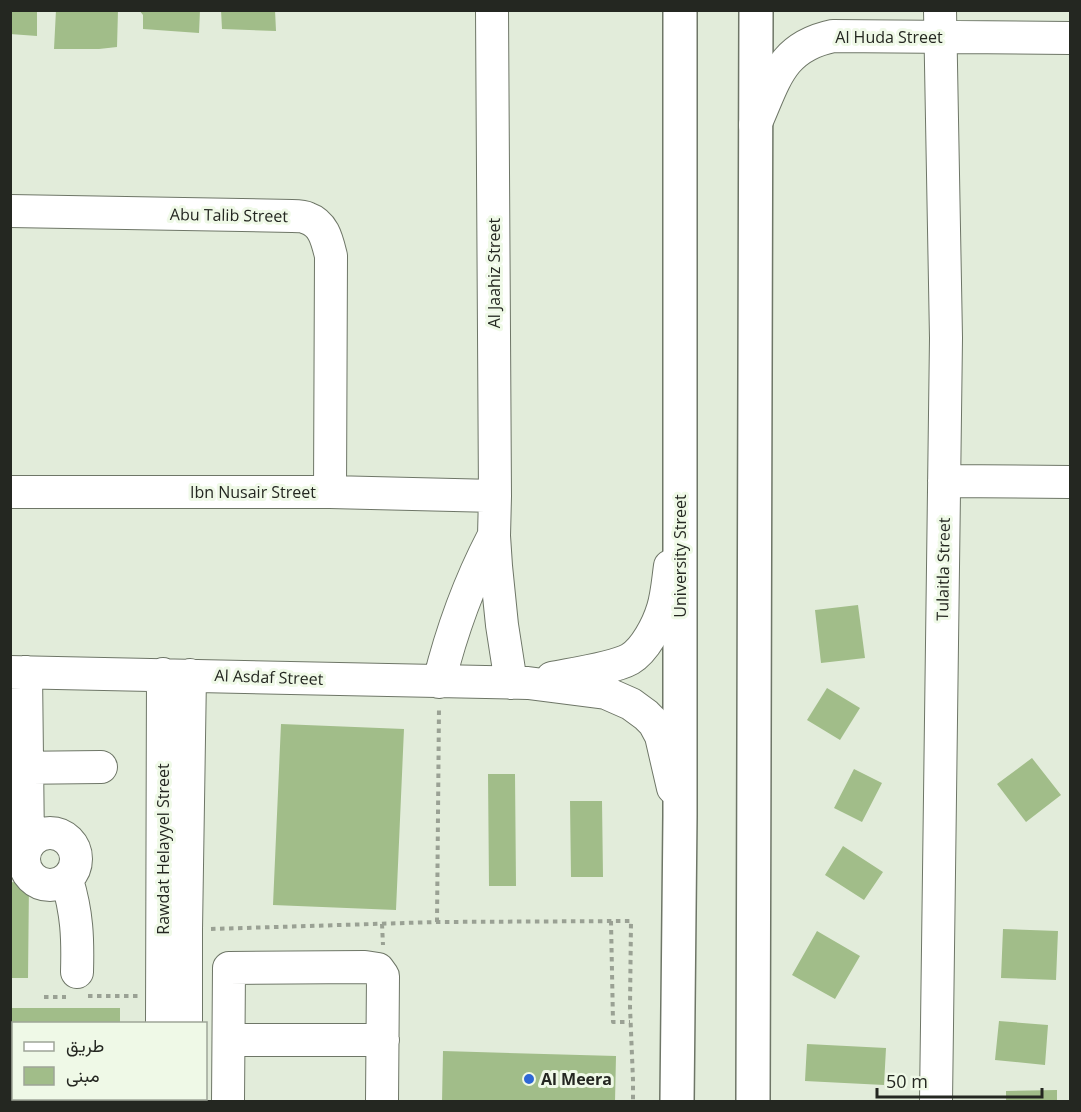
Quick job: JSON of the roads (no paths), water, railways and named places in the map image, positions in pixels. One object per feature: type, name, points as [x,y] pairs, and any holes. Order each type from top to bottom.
[{"type":"main road","name":"University Street","points":[[677,1101],[680,816],[680,10]]},
{"type":"main road","points":[[753,1101],[756,10]]},
{"type":"street","name":"Al Jaahiz Street","points":[[492,10],[494,536],[500,615],[519,683]]},
{"type":"street","name":"Al Huda Street","points":[[755,125],[782,66],[792,54],[819,39],[940,24],[1071,38]]},
{"type":"street","name":"Tulaitla Street","points":[[936,1101],[946,338],[940,24]]},
{"type":"street","name":"Abu Talib Street","points":[[10,211],[292,216],[308,218],[319,225],[326,236],[331,256],[330,492]]},
{"type":"street","points":[[944,481],[1071,482]]},
{"type":"street","name":"Ibn Nusair Street","points":[[10,492],[330,492],[495,496]]},
{"type":"street","name":"Al Asdaf Street","points":[[519,683],[615,664],[630,659],[644,646],[664,608],[680,497]]},
{"type":"street","name":"Al Jaahiz Street","points":[[440,682],[466,592],[494,536]]},
{"type":"street","name":"Al Asdaf Street","points":[[27,672],[519,683],[606,693],[631,704],[654,723],[661,736],[680,816]]},
{"type":"street","points":[[27,672],[26,768],[30,832],[54,833],[66,838],[74,847],[77,859],[75,871],[67,880],[77,925],[75,988]]},
{"type":"street","name":"Rawdat Helayyel Street","points":[[177,675],[170,984],[186,1022]]},
{"type":"street","points":[[26,768],[101,768]]},
{"type":"street","name":"Rawdat Helayyel Street","points":[[170,984],[186,930],[175,831]]},
{"type":"street","points":[[170,984],[229,972],[365,967],[378,969],[383,976],[382,1101]]},
{"type":"street","points":[[228,1101],[229,972]]},
{"type":"street","points":[[229,1040],[383,1040]]},
{"type":"place","name":"Al Meera","points":[[529,1079]]}]
